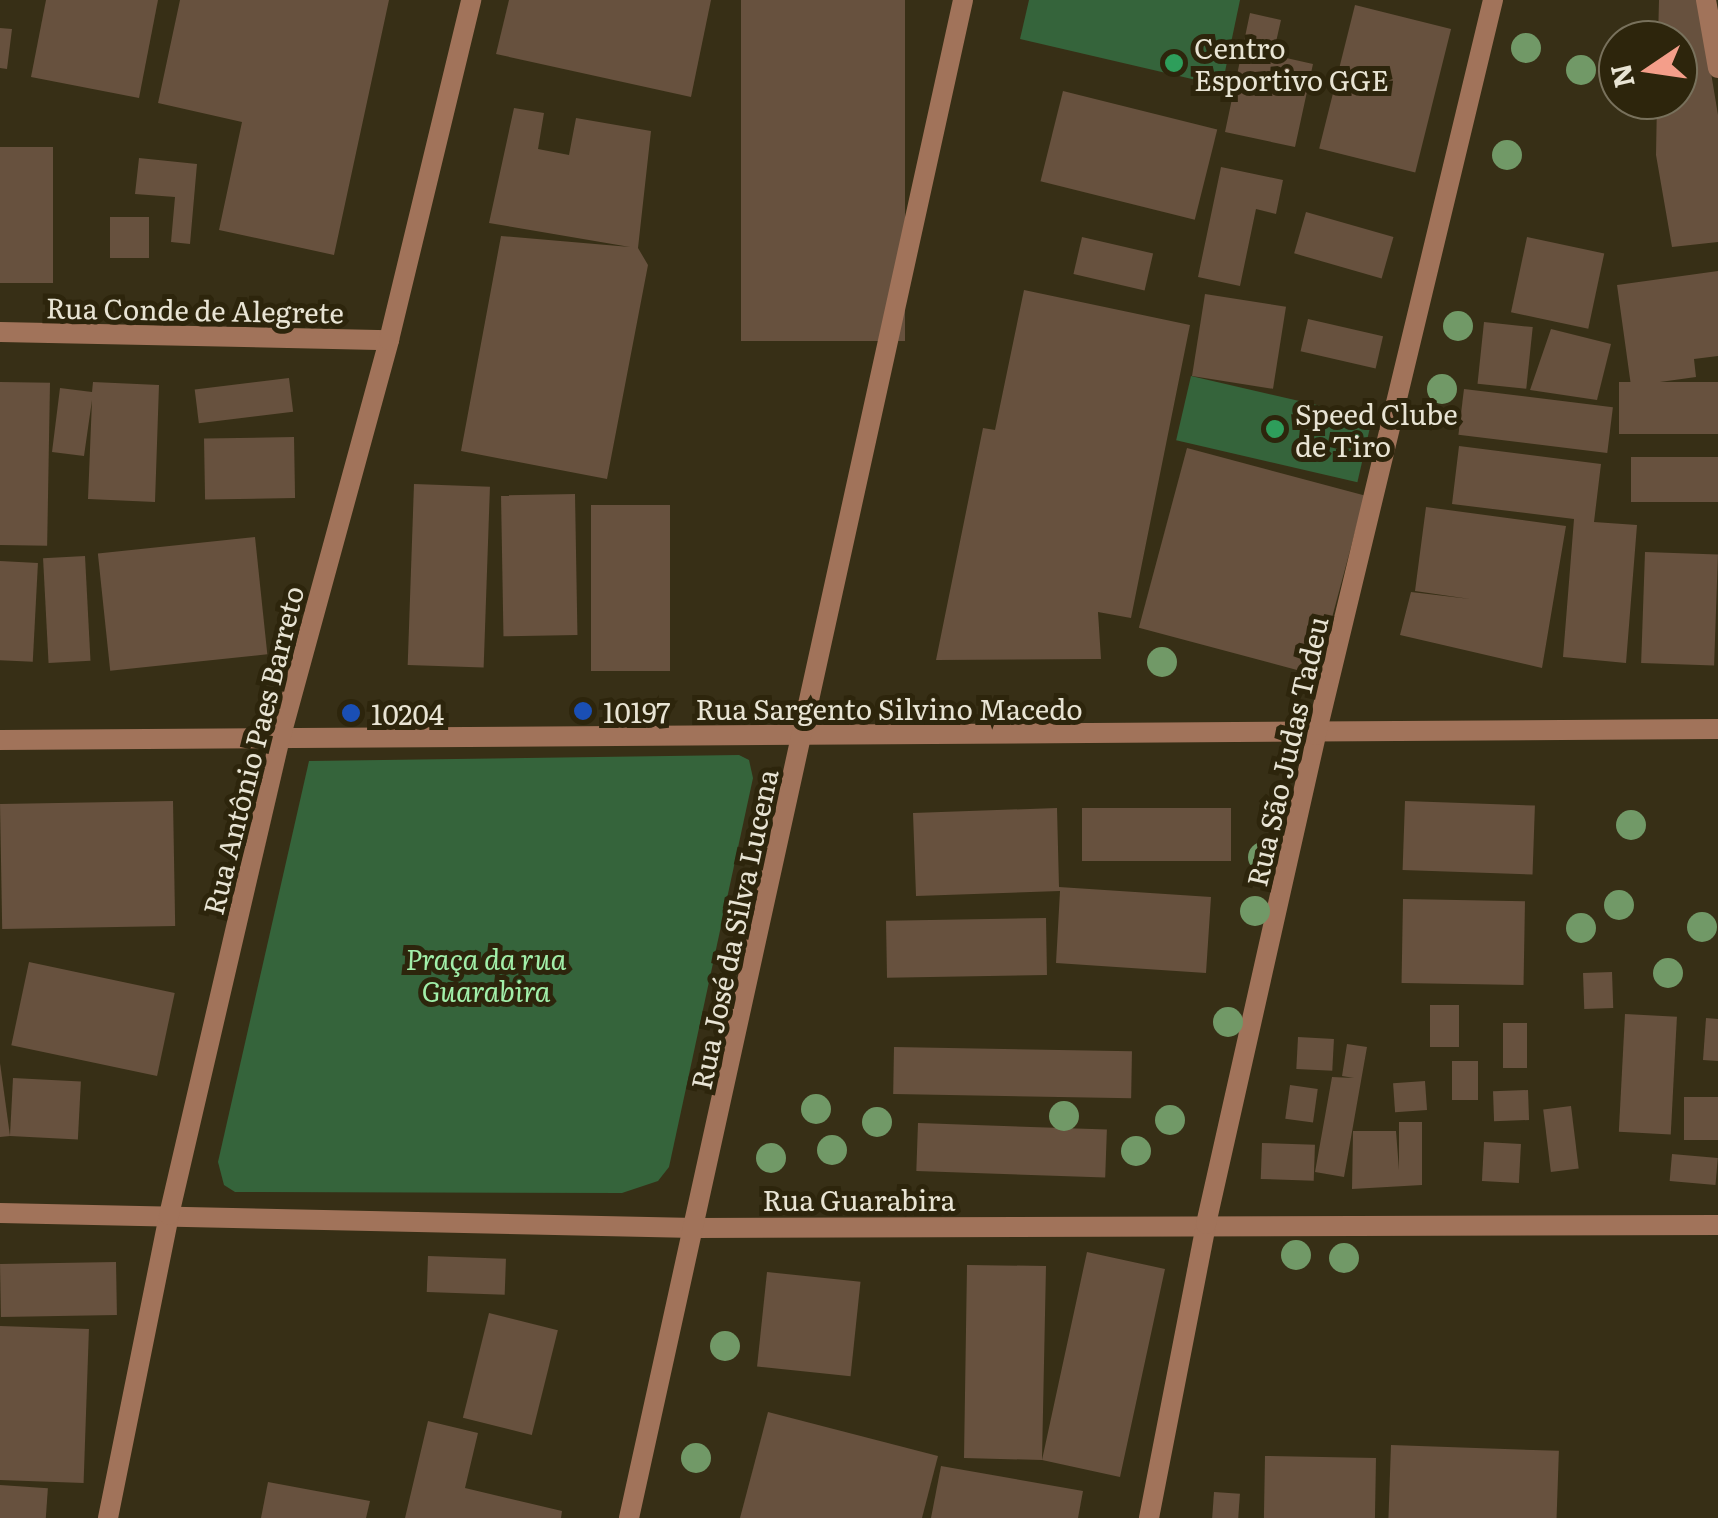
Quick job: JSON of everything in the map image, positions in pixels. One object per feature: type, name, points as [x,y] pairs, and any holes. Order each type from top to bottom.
[{"type":"street","name":"Rua Antônio Paes Barreto","points":[[108,1518],[169,1214],[280,739],[389,340],[471,0]]},
{"type":"street","name":"Rua José da Silva Lucena","points":[[629,1518],[963,0]]},
{"type":"street","name":"Rua São Judas Tadeu","points":[[1148,1518],[1206,1224],[1316,735],[1493,0]]},
{"type":"street","points":[[1706,0],[1718,68]]},
{"type":"street","name":"Rua Conde de Alegrete","points":[[0,332],[389,340]]},
{"type":"street","name":"Rua Sargento Silvino Macedo","points":[[0,740],[1316,735],[1718,729]]},
{"type":"street","name":"Rua Guarabira","points":[[0,1214],[169,1214],[695,1228],[1718,1225]]},
{"type":"green space","name":"Centro Esportivo GGE","points":[[1029,0],[1240,0],[1222,86],[1020,39]]},
{"type":"green space","name":"Speed Clube de Tiro","points":[[1191,376],[1372,418],[1357,482],[1176,440]]},
{"type":"green space","name":"Praça da rua Guarabira","points":[[739,755],[749,760],[753,778],[669,1167],[658,1181],[622,1193],[235,1192],[224,1185],[218,1162],[309,761]]},
{"type":"building","points":[[46,0],[158,0],[139,98],[31,77]]},
{"type":"building","points":[[180,0],[389,0],[334,255],[219,230],[242,122],[158,103]]},
{"type":"building","points":[[509,0],[711,0],[691,97],[496,54]]},
{"type":"building","points":[[741,0],[905,0],[905,341],[741,341]]},
{"type":"building","points":[[1659,0],[1699,0],[1718,115],[1718,242],[1672,247],[1656,155],[1657,120],[1698,120],[1698,20],[1658,20]]},
{"type":"building","points":[[1355,5],[1451,29],[1415,173],[1319,149]]},
{"type":"building","points":[[1250,13],[1281,20],[1273,55],[1313,64],[1295,147],[1225,132]]},
{"type":"building","points":[[0,28],[12,29],[7,69],[0,68]]},
{"type":"building","points":[[1063,91],[1217,129],[1195,220],[1041,181]]},
{"type":"building","points":[[514,108],[544,113],[538,149],[569,155],[576,118],[651,131],[638,248],[648,265],[607,479],[461,451],[501,236],[630,247],[489,223]]},
{"type":"building","points":[[0,147],[53,147],[53,283],[0,283]]},
{"type":"building","points":[[139,158],[197,164],[190,244],[171,242],[175,197],[135,194]]},
{"type":"building","points":[[1221,167],[1283,180],[1276,214],[1256,209],[1240,286],[1198,277]]},
{"type":"building","points":[[1306,212],[1393,237],[1382,278],[1294,253]]},
{"type":"building","points":[[110,217],[149,217],[149,258],[110,258]]},
{"type":"building","points":[[1082,237],[1153,253],[1145,290],[1073,274]]},
{"type":"building","points":[[1527,237],[1604,253],[1588,329],[1511,312]]},
{"type":"building","points":[[1718,271],[1718,356],[1694,359],[1696,377],[1631,386],[1617,285]]},
{"type":"building","points":[[1024,290],[1190,325],[1131,618],[1098,612],[1101,659],[936,660],[983,428],[995,430]]},
{"type":"building","points":[[1205,294],[1286,307],[1273,389],[1192,376]]},
{"type":"building","points":[[1308,319],[1383,336],[1376,368],[1301,351]]},
{"type":"building","points":[[1484,322],[1533,327],[1526,389],[1478,384]]},
{"type":"building","points":[[1551,329],[1611,344],[1597,400],[1530,390]]},
{"type":"building","points":[[289,378],[293,412],[199,423],[195,390]]},
{"type":"building","points":[[0,382],[50,383],[47,546],[0,545]]},
{"type":"building","points":[[93,382],[159,385],[155,502],[88,499],[92,400],[84,456],[52,452],[60,388],[92,392]]},
{"type":"building","points":[[1619,382],[1718,382],[1718,434],[1619,434]]},
{"type":"building","points":[[1464,389],[1613,407],[1607,453],[1458,435]]},
{"type":"building","points":[[294,437],[295,498],[205,500],[204,439]]},
{"type":"building","points":[[1459,446],[1601,464],[1594,522],[1637,525],[1626,663],[1563,657],[1574,519],[1452,504]]},
{"type":"building","points":[[1187,448],[1365,496],[1317,675],[1139,628]]},
{"type":"building","points":[[1631,457],[1718,457],[1718,502],[1631,502]]},
{"type":"building","points":[[414,484],[490,487],[484,668],[408,665]]},
{"type":"building","points":[[575,494],[577,635],[503,636],[501,495]]},
{"type":"building","points":[[591,505],[670,505],[670,671],[591,671]]},
{"type":"building","points":[[1426,507],[1566,526],[1542,668],[1400,635],[1411,592],[1470,599],[1415,591]]},
{"type":"building","points":[[255,537],[267,654],[110,671],[98,554]]},
{"type":"building","points":[[1645,552],[1718,555],[1714,665],[1641,663]]},
{"type":"building","points":[[85,556],[90,661],[49,663],[43,558]]},
{"type":"building","points":[[0,561],[38,563],[33,662],[0,660]]},
{"type":"building","points":[[173,801],[175,926],[2,929],[0,804]]},
{"type":"building","points":[[1405,801],[1535,806],[1533,874],[1403,870]]},
{"type":"building","points":[[1057,808],[1059,887],[1211,897],[1206,973],[1056,963],[1060,891],[916,896],[913,813]]},
{"type":"building","points":[[1082,808],[1231,808],[1231,861],[1082,861]]},
{"type":"building","points":[[1403,899],[1525,901],[1524,985],[1402,983]]},
{"type":"building","points":[[1046,918],[1047,975],[887,978],[886,921]]},
{"type":"building","points":[[29,962],[175,993],[157,1076],[11,1045]]},
{"type":"building","points":[[1612,972],[1613,1008],[1584,1009],[1583,973]]},
{"type":"building","points":[[1430,1005],[1459,1005],[1459,1047],[1430,1047]]},
{"type":"building","points":[[1625,1014],[1677,1017],[1671,1135],[1619,1132]]},
{"type":"building","points":[[1706,1018],[1718,1019],[1718,1061],[1703,1060]]},
{"type":"building","points":[[1503,1023],[1527,1023],[1527,1068],[1503,1068]]},
{"type":"building","points":[[1298,1037],[1334,1039],[1332,1071],[1296,1069]]},
{"type":"building","points":[[1347,1044],[1367,1047],[1344,1177],[1315,1172],[1332,1077],[1354,1078],[1342,1076]]},
{"type":"building","points":[[894,1047],[1132,1051],[1131,1098],[893,1094]]},
{"type":"building","points":[[1452,1061],[1478,1061],[1478,1100],[1452,1100]]},
{"type":"building","points":[[0,1063],[10,1136],[0,1137]]},
{"type":"building","points":[[13,1078],[81,1082],[78,1139],[10,1136]]},
{"type":"building","points":[[1425,1081],[1427,1110],[1395,1112],[1393,1083]]},
{"type":"building","points":[[1290,1085],[1318,1089],[1313,1123],[1285,1119]]},
{"type":"building","points":[[1528,1090],[1529,1120],[1494,1121],[1493,1091]]},
{"type":"building","points":[[1684,1097],[1718,1097],[1718,1140],[1684,1140]]},
{"type":"building","points":[[1571,1106],[1579,1169],[1551,1172],[1543,1109]]},
{"type":"building","points":[[1399,1122],[1422,1122],[1422,1185],[1352,1189],[1353,1131],[1396,1131],[1399,1170]]},
{"type":"building","points":[[918,1123],[1107,1130],[1105,1178],[916,1171]]},
{"type":"building","points":[[1484,1142],[1521,1144],[1519,1183],[1482,1181]]},
{"type":"building","points":[[1262,1143],[1315,1145],[1314,1181],[1261,1179]]},
{"type":"building","points":[[1672,1154],[1718,1158],[1715,1185],[1670,1181]]},
{"type":"building","points":[[1087,1252],[1165,1269],[1120,1477],[1042,1460]]},
{"type":"building","points":[[428,1256],[506,1259],[505,1295],[427,1292]]},
{"type":"building","points":[[116,1262],[117,1315],[1,1317],[0,1264]]},
{"type":"building","points":[[967,1265],[1046,1266],[1042,1460],[964,1458]]},
{"type":"building","points":[[767,1272],[860,1282],[851,1376],[757,1366]]},
{"type":"building","points":[[489,1313],[558,1330],[532,1435],[463,1418]]},
{"type":"building","points":[[0,1326],[89,1329],[84,1483],[0,1480]]},
{"type":"building","points":[[768,1412],[938,1456],[922,1518],[740,1518]]},
{"type":"building","points":[[428,1421],[478,1433],[465,1488],[562,1511],[561,1518],[405,1518]]},
{"type":"building","points":[[1391,1445],[1559,1451],[1557,1518],[1388,1518]]},
{"type":"building","points":[[1265,1456],[1376,1458],[1375,1518],[1264,1518]]},
{"type":"building","points":[[941,1466],[1083,1491],[1078,1518],[931,1518]]},
{"type":"building","points":[[268,1482],[370,1501],[366,1518],[261,1518]]},
{"type":"building","points":[[0,1485],[48,1488],[46,1518],[0,1518]]},
{"type":"building","points":[[1214,1492],[1240,1494],[1238,1518],[1212,1518]]},
{"type":"place","name":"Centro Esportivo GGE","points":[[1174,63]]},
{"type":"place","name":"Speed Clube de Tiro","points":[[1275,429]]},
{"type":"place","name":"10197","points":[[583,711]]},
{"type":"place","name":"10204","points":[[351,713]]}]
